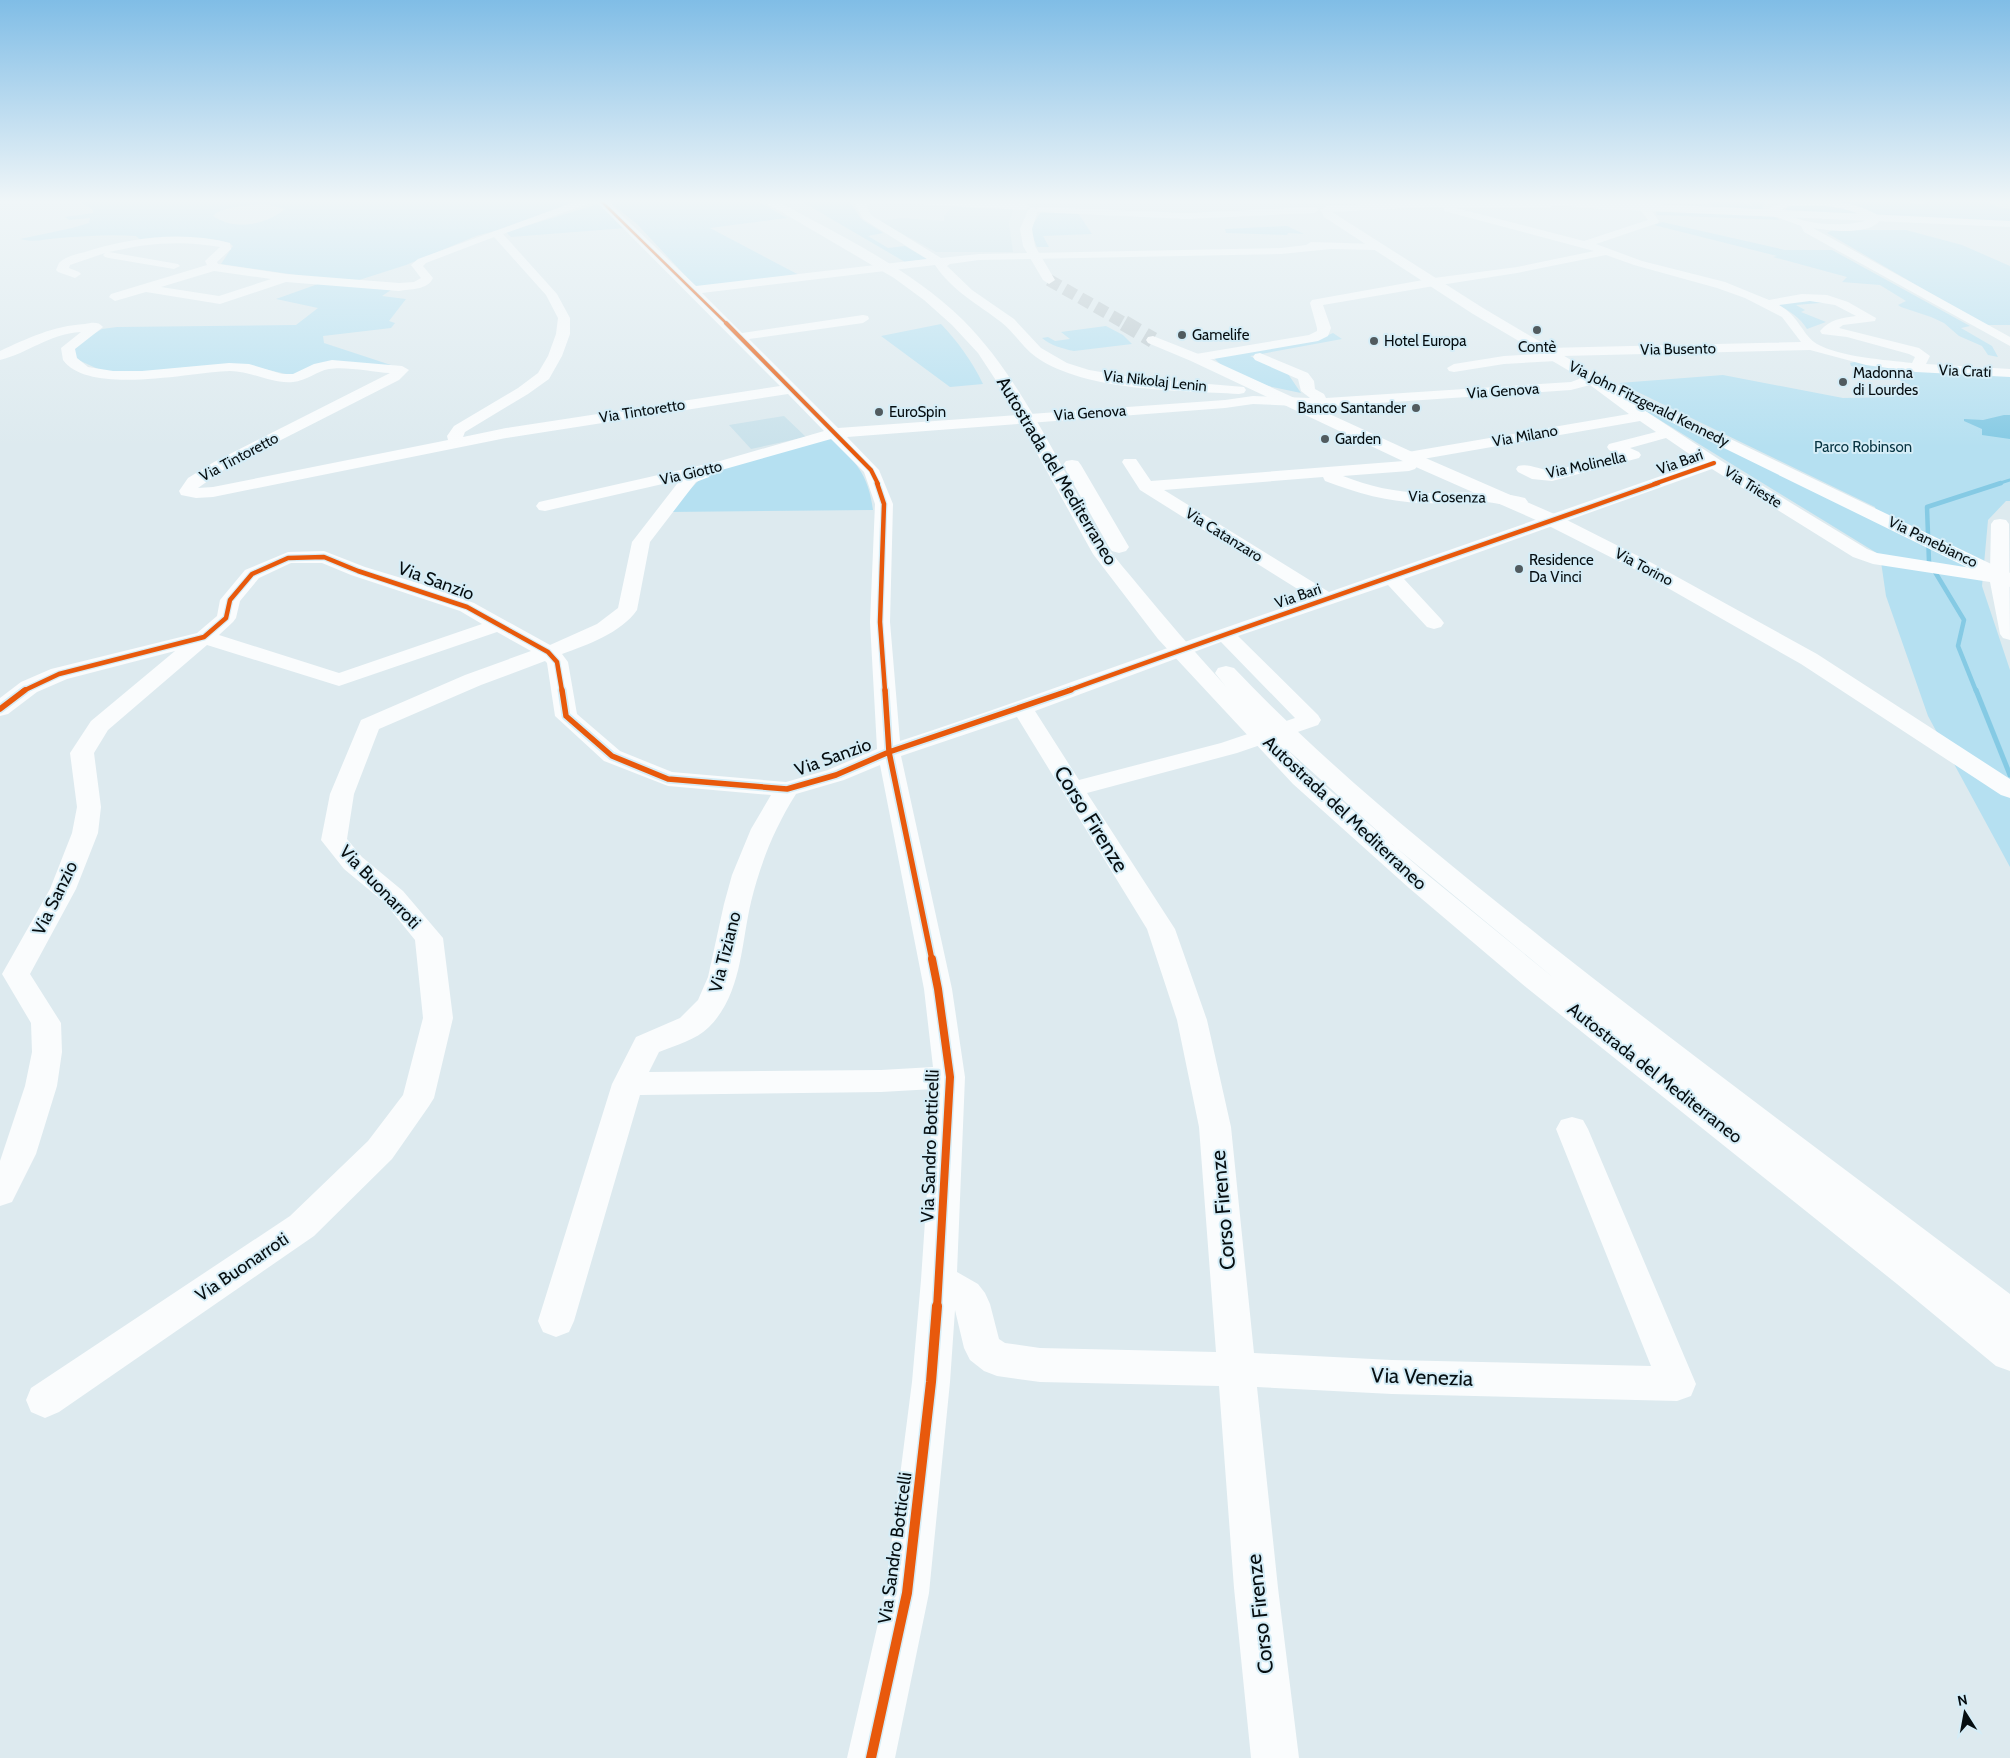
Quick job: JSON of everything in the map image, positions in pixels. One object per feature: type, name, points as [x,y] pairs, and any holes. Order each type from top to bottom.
[{"type":"main road","name":"Autostrada del Mediterraneo","points":[[910,282],[946,311],[992,360],[1100,550],[1177,633],[1214,688],[1315,776],[1440,871],[1564,971],[2010,1316]]},
{"type":"main road","name":"Autostrada del Mediterraneo","points":[[924,282],[972,319],[1002,352]]},
{"type":"main road","name":"Via John Fitzgerald Kennedy","points":[[1434,282],[1588,376],[1856,504]]},
{"type":"main road","name":"Via Nikolaj Lenin","points":[[1153,340],[1196,358],[1246,386],[1288,399]]},
{"type":"main road","name":"Via Torino","points":[[1288,399],[1413,458],[1552,520],[1730,613],[1809,659],[2003,785]]},
{"type":"main road","name":"Autostrada del Mediterraneo","points":[[1036,403],[1054,433]]},
{"type":"main road","name":"Autostrada del Mediterraneo","points":[[1064,450],[1119,546],[1132,562]]},
{"type":"main road","name":"Via Panebianco","points":[[1856,504],[2009,580]]},
{"type":"main road","name":"Autostrada del Mediterraneo","points":[[1315,776],[1419,882],[1538,981],[2010,1354]]},
{"type":"street","points":[[115,297],[146,288],[158,282]]},
{"type":"street","points":[[146,288],[220,300],[274,282]]},
{"type":"street","points":[[337,282],[399,287],[426,282]]},
{"type":"street","points":[[456,443],[455,436],[459,429],[523,391],[544,376],[555,356],[563,334],[564,318],[551,294],[540,282]]},
{"type":"street","name":"Via Sandro Botticelli","points":[[684,282],[871,470],[878,482],[884,504],[880,622],[889,752],[938,989],[950,1077],[939,1280],[931,1382],[907,1593],[871,1758]]},
{"type":"street","points":[[693,290],[772,282]]},
{"type":"street","name":"Via Nikolaj Lenin","points":[[953,282],[1014,325],[1040,354],[1065,367],[1134,382],[1246,386]]},
{"type":"street","points":[[1196,358],[1312,338],[1323,333],[1324,328],[1316,303],[1434,282]]},
{"type":"street","points":[[1711,282],[1769,304],[1791,319],[1807,341],[1827,331],[1839,322],[1874,320],[1836,301],[1828,299],[1793,298],[1769,304]]},
{"type":"street","points":[[1902,282],[2010,342]]},
{"type":"street","points":[[226,285],[253,289]]},
{"type":"street","points":[[739,337],[863,319]]},
{"type":"street","name":"Via Tintoretto","points":[[0,356],[43,336],[66,329],[96,327],[68,348],[70,360],[84,370],[113,375],[142,375],[229,367],[249,368],[281,378],[296,378],[319,367],[332,364],[402,370],[394,377],[220,465],[194,482],[187,491],[196,494],[456,443],[648,410],[791,389]]},
{"type":"street","points":[[1827,331],[1848,332],[1918,358],[1916,345],[1908,336]]},
{"type":"street","name":"Via Busento","points":[[1454,368],[1551,354],[1807,341]]},
{"type":"street","name":"Via Crati","points":[[1807,341],[1848,358],[1918,358],[1971,372],[2009,373]]},
{"type":"street","points":[[1260,357],[1306,378],[1308,391],[1319,400],[1318,408],[1321,412],[1413,458]]},
{"type":"street","name":"Via Genova","points":[[835,432],[1225,404],[1253,400],[1354,400],[1571,386],[1582,383],[1587,380],[1588,376]]},
{"type":"street","name":"Via Trieste","points":[[1588,376],[1607,392],[1714,463],[1867,556],[2009,580]]},
{"type":"street","points":[[1246,386],[1288,399]]},
{"type":"street","name":"Via Genova","points":[[1225,404],[1252,394],[1246,386]]},
{"type":"street","points":[[1571,386],[1607,392]]},
{"type":"street","name":"Via Milano","points":[[1413,458],[1642,416]]},
{"type":"street","name":"Via Giotto","points":[[544,506],[724,465],[835,432]]},
{"type":"street","name":"Via Molinella","points":[[1524,469],[1538,475],[1552,476],[1634,455],[1615,447],[1669,433]]},
{"type":"street","name":"Via Cosenza","points":[[1325,475],[1408,466],[1413,458]]},
{"type":"street","name":"Via Catanzaro","points":[[1130,462],[1146,486],[1327,599]]},
{"type":"street","name":"Via Bari","points":[[889,752],[1022,708],[1224,634],[1562,518],[1714,463]]},
{"type":"street","name":"Via Buonarroti","points":[[46,1400],[302,1226],[380,1150],[418,1098],[438,1018],[429,938],[394,897],[353,863],[334,840],[342,794],[369,725],[405,708],[604,628],[627,610],[641,542],[690,478],[724,465]]},
{"type":"street","name":"Via Cosenza","points":[[1146,486],[1423,468],[1446,473]]},
{"type":"street","name":"Via Cosenza","points":[[1325,475],[1368,490],[1398,496],[1513,500],[1562,518]]},
{"type":"street","points":[[2006,527],[2002,604],[2010,634]]},
{"type":"street","name":"Via Sanzio","points":[[0,1193],[20,1154],[41,1086],[47,1052],[46,1023],[16,974],[63,889],[85,833],[89,807],[82,753],[99,726],[226,618],[230,600],[252,574],[288,558],[311,556],[337,561],[358,571],[467,607],[548,652],[557,662],[566,716],[612,756],[668,779],[787,789],[836,775],[889,752]]},
{"type":"street","points":[[1391,577],[1434,623]]},
{"type":"street","points":[[204,637],[339,680],[498,625]]},
{"type":"street","points":[[1073,789],[1229,748],[1310,720],[1224,634]]},
{"type":"street","name":"Via Sanzio","points":[[0,709],[29,687],[58,674],[204,637]]},
{"type":"street","name":"Corso Firenze","points":[[1022,708],[1161,929],[1192,1020],[1215,1127],[1256,1588],[1276,1758]]},
{"type":"street","name":"Via Tiziano","points":[[556,1321],[628,1084],[647,1045],[690,1027],[704,1014],[719,989],[737,902],[765,826],[775,806],[787,789]]},
{"type":"street","points":[[628,1084],[881,1081],[950,1077]]},
{"type":"street","name":"Via Venezia","points":[[939,1280],[965,1295],[972,1304],[983,1348],[997,1359],[1040,1365],[1238,1369],[1392,1377],[1677,1384],[1572,1129]]},
{"type":"shaded area","points":[[2010,415],[2010,439],[1982,435],[1982,429],[1964,421],[1964,419],[1983,420]]},
{"type":"shaded area","points":[[784,416],[806,437],[751,449],[729,425]]},
{"type":"green space","points":[[691,282],[743,282],[696,287]]},
{"type":"green space","points":[[1843,282],[1890,282],[1970,326],[1961,328],[1992,346],[1998,357],[1988,355],[1982,346],[1959,336],[1944,323],[1901,307],[1898,305],[1906,301],[1880,285]]},
{"type":"green space","points":[[1911,282],[2010,282],[2010,325],[1985,325]]},
{"type":"green space","points":[[318,284],[394,288],[382,296],[406,299],[389,321],[395,323],[391,328],[323,336],[324,343],[397,367],[330,362],[295,376],[251,366],[109,374],[74,358],[73,346],[102,329],[117,327],[296,325],[318,308],[276,299]]},
{"type":"green space","points":[[1817,299],[1831,302],[1796,305],[1805,310],[1801,312],[1826,322],[1807,329],[1797,317],[1776,304]]},
{"type":"green space","points":[[941,324],[964,352],[983,384],[950,387],[881,336]]},
{"type":"green space","points":[[1106,326],[1123,335],[1132,344],[1074,351],[1049,343],[1042,338],[1048,337],[1055,341],[1070,339],[1061,332]]},
{"type":"green space","points":[[1333,333],[1342,339],[1250,356],[1288,374],[1301,393],[1268,386],[1222,366],[1212,356],[1317,340]]},
{"type":"green space","name":"Parco Robinson","points":[[1858,361],[2010,376],[2010,501],[2006,501],[1988,520],[1982,586],[2010,670],[2010,867],[1928,716],[1886,596],[1880,555],[1624,398],[1878,520],[1875,507],[1619,383],[1723,375],[1843,398],[1890,397],[1910,385],[1891,376],[1851,366],[1850,363]]},
{"type":"green space","points":[[831,437],[854,462],[864,477],[873,510],[669,512],[700,479],[724,467]]},
{"type":"waterway","points":[[1997,484],[2010,480]]},
{"type":"waterway","points":[[1976,691],[1958,646],[1964,620],[1929,562],[1927,507],[2001,483]]},
{"type":"waterway","points":[[1976,690],[2010,775]]},
{"type":"tunnel","points":[[1053,282],[1126,324]]},
{"type":"tunnel","points":[[1124,323],[1153,340]]},
{"type":"cycle path","points":[[685,282],[871,470],[884,504],[880,622],[889,752],[938,989],[950,1077],[939,1280],[931,1382],[907,1593],[871,1758]]},
{"type":"cycle path","points":[[0,709],[29,687],[59,674],[204,637],[226,618],[230,600],[252,574],[288,558],[324,557],[358,571],[467,607],[548,652],[557,662],[566,716],[612,756],[668,779],[787,789],[836,775],[889,752],[1022,708],[1224,634],[1436,562],[1714,463]]},
{"type":"place","name":"Contè","points":[[1537,330]]},
{"type":"place","name":"Gamelife","points":[[1182,335]]},
{"type":"place","name":"Hotel Europa","points":[[1374,341]]},
{"type":"place","name":"Madonna di Lourdes","points":[[1843,382]]},
{"type":"place","name":"Banco Santander","points":[[1416,408]]},
{"type":"place","name":"EuroSpin","points":[[879,412]]},
{"type":"place","name":"Garden","points":[[1325,439]]},
{"type":"place","name":"Residence Da Vinci","points":[[1519,569]]}]
